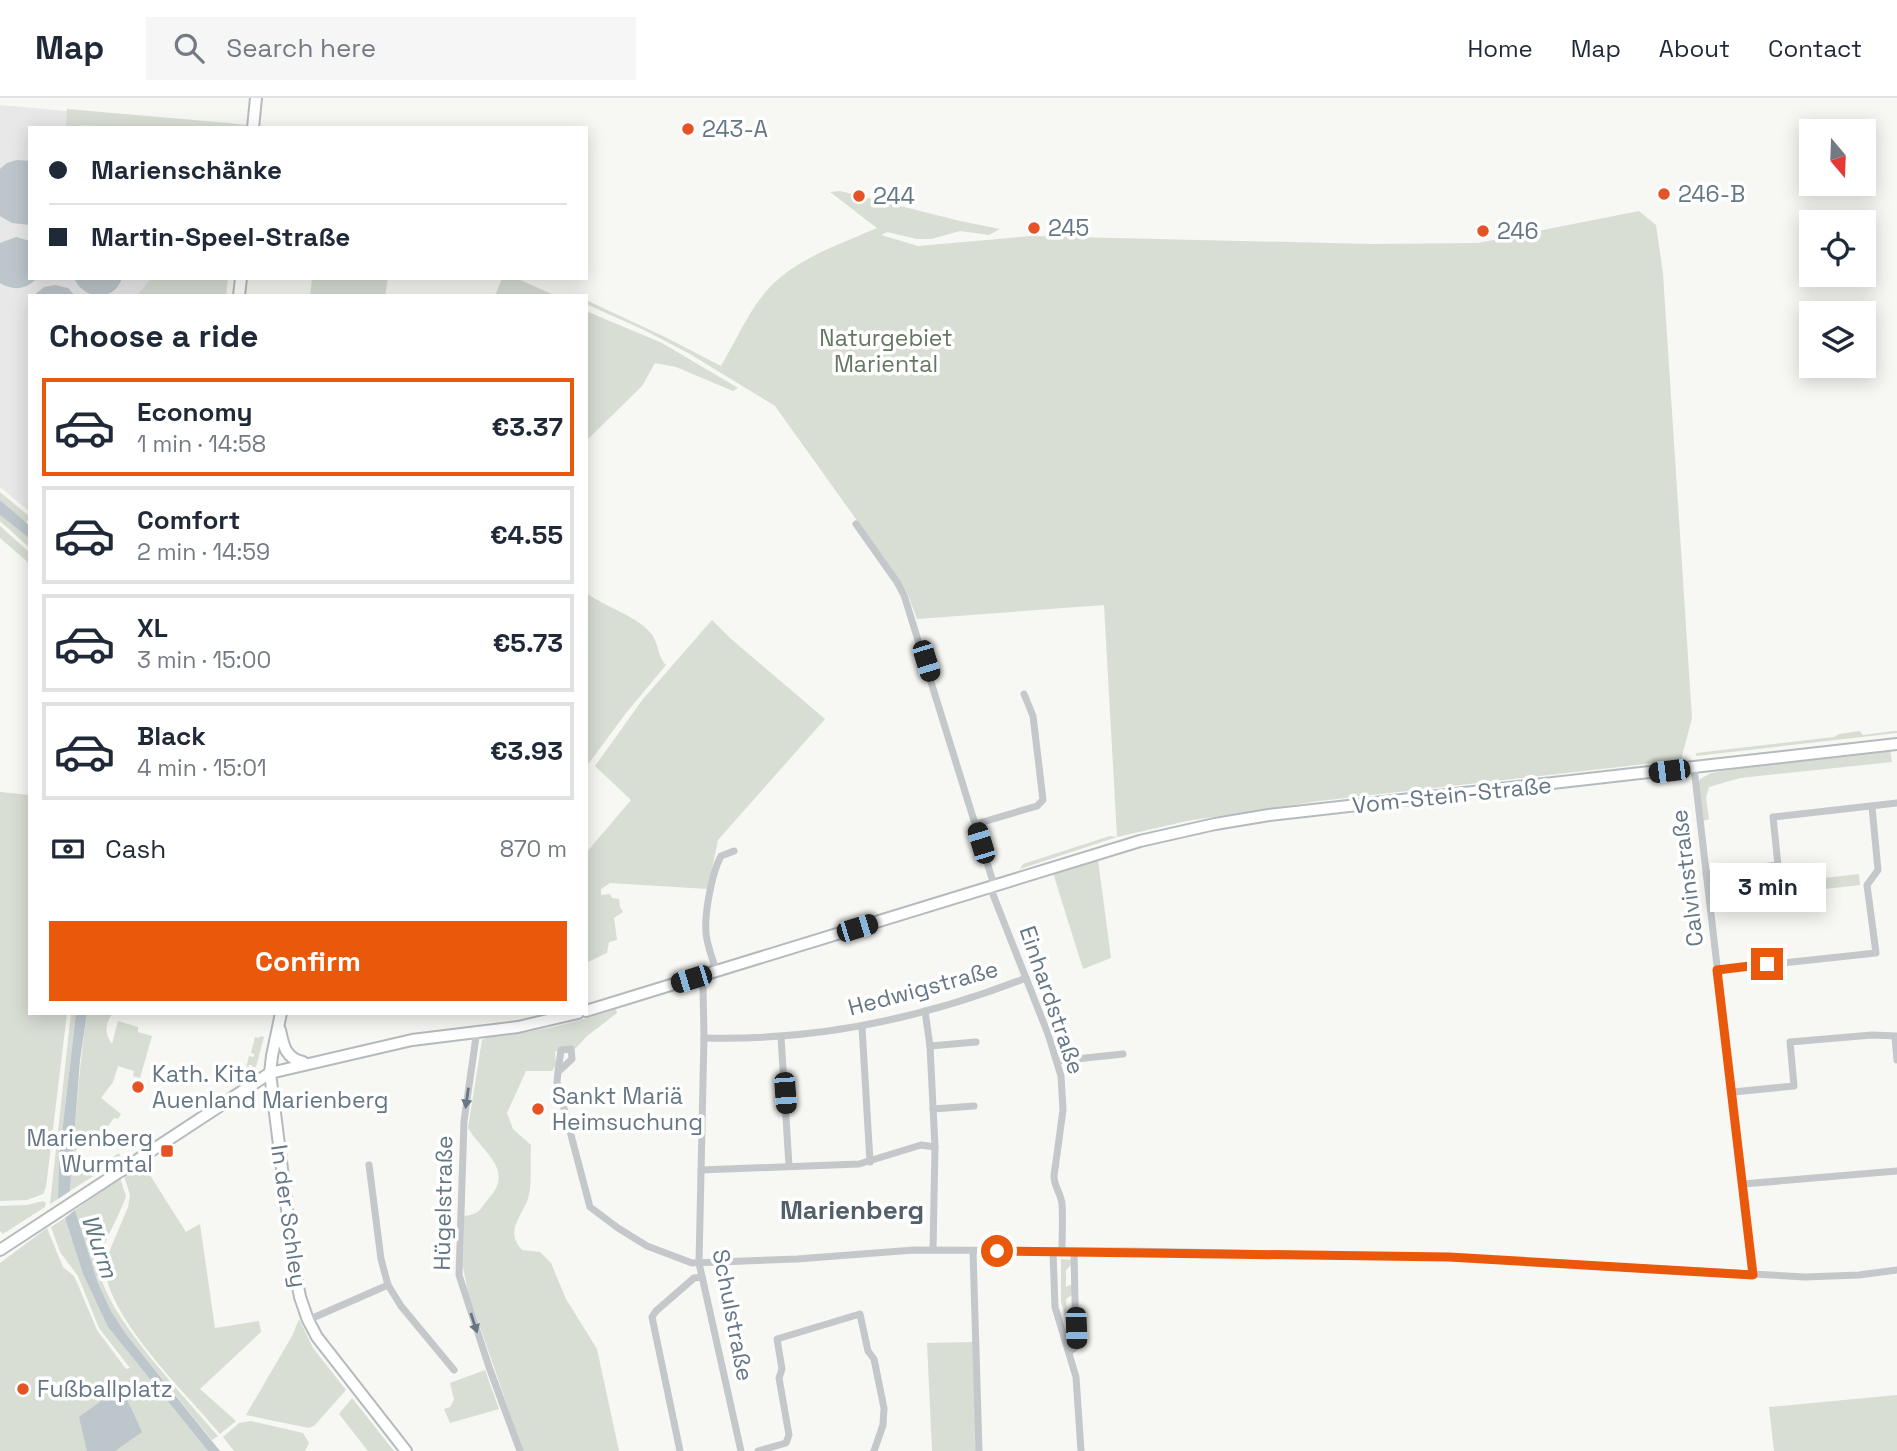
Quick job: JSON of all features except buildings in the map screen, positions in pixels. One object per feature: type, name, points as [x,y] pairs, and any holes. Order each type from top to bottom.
[{"type":"main road","points":[[253,126],[256,98]]},
{"type":"main road","name":"Vom-Stein-Straße","points":[[588,1010],[1140,841],[1215,824],[1897,744]]},
{"type":"main road","points":[[0,1250],[271,1073],[412,1040],[518,1027],[569,1015]]},
{"type":"main road","points":[[280,1018],[283,1045],[288,1054],[299,1062],[312,1062]]},
{"type":"main road","name":"In der Schley","points":[[280,1018],[271,1073],[294,1265],[308,1320],[324,1348],[406,1451]]},
{"type":"street","name":"Einhardstraße","points":[[856,524],[904,595],[976,824],[992,886],[1058,1061],[1063,1093],[1054,1164],[1055,1186],[1062,1203],[1055,1307],[1076,1377],[1081,1451]]},
{"type":"street","points":[[976,824],[1037,806],[1043,800],[1033,716],[1024,694]]},
{"type":"street","name":"Calvinstraße","points":[[1694,768],[1753,1275]]},
{"type":"street","points":[[1781,890],[1773,817],[1897,803]]},
{"type":"street","points":[[1717,970],[1876,953],[1867,885],[1878,870],[1872,807]]},
{"type":"street","points":[[716,971],[706,931],[708,913],[716,864],[721,856],[734,851]]},
{"type":"street","points":[[1706,874],[1779,865]]},
{"type":"street","name":"Schulstraße","points":[[699,977],[703,988],[704,1038],[699,1264],[741,1451]]},
{"type":"street","name":"Hedwigstraße","points":[[704,1038],[781,1037],[862,1027],[894,1021],[996,990],[1026,978]]},
{"type":"street","points":[[925,1011],[930,1046],[935,1147],[933,1250]]},
{"type":"street","points":[[862,1027],[870,1162]]},
{"type":"street","name":"Hügelstraße","points":[[477,1030],[464,1121],[459,1275],[520,1451]]},
{"type":"street","points":[[1733,1093],[1794,1086],[1790,1042],[1896,1036],[1897,1060]]},
{"type":"street","points":[[781,1037],[789,1166]]},
{"type":"street","points":[[930,1046],[976,1042]]},
{"type":"street","points":[[1058,1061],[1123,1054]]},
{"type":"street","points":[[558,1072],[557,1082],[590,1207],[647,1246],[699,1264],[933,1250],[1449,1257],[1831,1277],[1897,1269]]},
{"type":"street","points":[[933,1109],[974,1106]]},
{"type":"street","points":[[701,1170],[836,1166],[870,1162],[926,1145],[935,1147]]},
{"type":"street","points":[[369,1166],[381,1259],[388,1285],[401,1306],[454,1370]]},
{"type":"street","points":[[1743,1184],[1897,1171]]},
{"type":"street","points":[[973,1251],[979,1451]]},
{"type":"street","points":[[1069,1352],[1076,1347],[1074,1252]]},
{"type":"street","points":[[680,1451],[652,1317],[694,1278],[702,1277]]},
{"type":"street","points":[[308,1320],[388,1285]]},
{"type":"street","points":[[758,1451],[786,1443],[789,1435],[779,1378],[782,1369],[777,1339],[860,1314],[868,1351],[874,1359],[884,1408],[883,1425],[874,1451]]},
{"type":"shaded area","points":[[0,105],[185,122],[184,126],[28,126],[28,280],[182,280],[172,294],[28,294],[28,510],[0,487]]},
{"type":"shaded area","points":[[28,161],[28,225],[12,223],[0,216],[0,169],[7,163]]},
{"type":"shaded area","points":[[16,237],[28,240],[28,280],[34,280],[24,287],[15,288],[0,283],[0,243]]},
{"type":"shaded area","points":[[75,280],[121,280],[108,294],[91,294]]},
{"type":"shaded area","points":[[55,285],[68,288],[73,294],[35,294],[44,287]]},
{"type":"shaded area","points":[[0,500],[28,524],[28,537],[0,515]]},
{"type":"shaded area","points":[[76,1015],[87,1015],[80,1060],[70,1191],[58,1199],[59,1159]]},
{"type":"shaded area","points":[[75,1210],[98,1283],[111,1311],[126,1334],[220,1451],[208,1451],[108,1327],[83,1274],[65,1218]]},
{"type":"shaded area","points":[[115,1391],[124,1393],[142,1432],[115,1451],[87,1451],[79,1417]]},
{"type":"green space","points":[[67,109],[248,125],[248,126],[66,126]]},
{"type":"green space","name":"Naturgebiet Mariental","points":[[840,191],[1000,229],[989,235],[960,231],[931,239],[917,239],[887,232],[881,235],[918,246],[1031,236],[1372,244],[1478,243],[1639,211],[1656,225],[1663,274],[1692,718],[1681,760],[1319,801],[1187,821],[1117,837],[1104,605],[917,619],[907,592],[891,568],[775,406],[690,354],[588,305],[588,301],[721,366],[755,306],[780,277],[806,260],[877,228],[830,192]]},
{"type":"green space","points":[[149,280],[228,280],[226,294],[139,294]]},
{"type":"green space","points":[[312,280],[388,280],[385,294],[310,294]]},
{"type":"green space","points":[[501,280],[520,280],[552,294],[496,294]]},
{"type":"green space","points":[[588,312],[662,343],[738,388],[733,391],[676,367],[655,363],[642,386],[588,439]]},
{"type":"green space","points":[[0,492],[28,515],[26,523],[0,500]]},
{"type":"green space","points":[[0,515],[28,537],[28,546],[0,521]]},
{"type":"green space","points":[[0,526],[28,551],[28,562],[0,538]]},
{"type":"green space","points":[[588,594],[635,620],[649,631],[666,665],[588,764]]},
{"type":"green space","points":[[712,620],[825,719],[718,840],[708,889],[610,883],[601,889],[601,895],[610,894],[612,898],[619,899],[623,912],[614,918],[617,940],[609,942],[607,953],[588,962],[588,851],[631,800],[595,766],[643,699]]},
{"type":"green space","points":[[1860,731],[1863,735],[1893,731],[1897,733],[1696,756],[1696,753],[1834,737]]},
{"type":"green space","points":[[1890,749],[1892,762],[1740,778],[1709,787],[1706,798],[1709,819],[1703,821],[1698,785],[1700,779],[1711,773],[1776,762]]},
{"type":"green space","points":[[0,792],[28,795],[28,1015],[67,1015],[46,1187],[43,1194],[27,1200],[0,1201]]},
{"type":"green space","points":[[1110,836],[1117,837],[1020,869],[1023,864]]},
{"type":"green space","points":[[1098,860],[1111,958],[1083,969],[1053,873]]},
{"type":"green space","points":[[1859,874],[1860,885],[1816,890],[1815,879]]},
{"type":"green space","points":[[616,1009],[617,1013],[575,1049],[565,1046],[555,1052],[556,1065],[552,1071],[526,1071],[507,1113],[513,1129],[531,1145],[529,1195],[516,1223],[514,1236],[522,1250],[540,1252],[551,1263],[566,1299],[597,1349],[619,1451],[523,1451],[468,1292],[463,1267],[464,1216],[479,1211],[496,1188],[499,1178],[494,1161],[468,1128],[482,1040],[491,1036],[563,1025]]},
{"type":"green space","points":[[71,1015],[76,1015],[59,1159],[58,1199],[50,1204]]},
{"type":"green space","points":[[87,1015],[112,1015],[106,1029],[112,1044],[118,1021],[138,1027],[138,1032],[152,1036],[140,1078],[133,1076],[134,1071],[118,1066],[113,1082],[101,1098],[121,1114],[118,1119],[114,1118],[105,1130],[109,1134],[98,1142],[88,1138],[73,1154]]},
{"type":"green space","points":[[255,1037],[264,1037],[256,1067],[250,1070],[252,1065],[246,1068],[249,1056],[254,1057],[251,1053]]},
{"type":"green space","points":[[119,1153],[121,1158],[70,1191],[73,1158],[84,1175]]},
{"type":"green space","points":[[143,1164],[186,1232],[200,1224],[215,1328],[259,1321],[261,1332],[200,1389],[236,1421],[220,1434],[150,1354],[119,1308],[109,1286],[104,1264],[128,1207],[130,1195],[124,1176]]},
{"type":"green space","points":[[120,1178],[126,1196],[100,1259],[103,1285],[114,1306],[148,1354],[218,1436],[212,1440],[126,1334],[98,1283],[75,1210]]},
{"type":"green space","points":[[43,1201],[46,1203],[45,1207],[3,1234],[0,1231],[0,1206],[27,1205]]},
{"type":"green space","points":[[65,1218],[83,1274],[108,1327],[208,1451],[0,1451],[0,1263],[47,1228],[63,1267],[74,1276],[97,1330],[126,1369],[130,1368],[99,1328],[78,1276],[60,1252],[51,1227]]},
{"type":"green space","points":[[1061,1259],[1071,1260],[1072,1264],[1066,1270],[1066,1287],[1072,1284],[1073,1294],[1066,1299],[1067,1316],[1073,1313],[1074,1334],[1071,1337],[1061,1301]]},
{"type":"green space","points":[[299,1319],[313,1348],[346,1390],[314,1426],[309,1428],[246,1415],[292,1336]]},
{"type":"green space","points":[[973,1342],[976,1451],[932,1451],[927,1343]]},
{"type":"green space","points":[[485,1370],[499,1409],[450,1423],[444,1409],[450,1407],[454,1400],[450,1383]]},
{"type":"green space","points":[[1897,1395],[1897,1451],[1774,1451],[1769,1407]]},
{"type":"green space","points":[[352,1398],[394,1451],[368,1451],[339,1414]]},
{"type":"green space","points":[[251,1421],[303,1433],[309,1443],[305,1451],[234,1451],[223,1437],[239,1423]]},
{"type":"place","name":"243-A","points":[[688,129]]},
{"type":"place","name":"246-B","points":[[1664,194]]},
{"type":"place","name":"244","points":[[859,196]]},
{"type":"place","name":"245","points":[[1034,228]]},
{"type":"place","name":"246","points":[[1483,231]]},
{"type":"place","name":"Kath. Kita Auenland Marienberg","points":[[138,1087]]},
{"type":"place","name":"Sankt Mariä Heimsuchung","points":[[538,1109]]},
{"type":"place","name":"Marienberg Wurmtal","points":[[167,1151]]},
{"type":"place","name":"Fußballplatz","points":[[23,1389]]},
{"type":"district","name":"Marienberg","points":[[852,1210]]},
{"type":"route","points":[[997,1251],[1449,1257],[1753,1275],[1717,970],[1767,964]]},
{"type":"water label","name":"Wurm","points":[[100,1246]]}]
